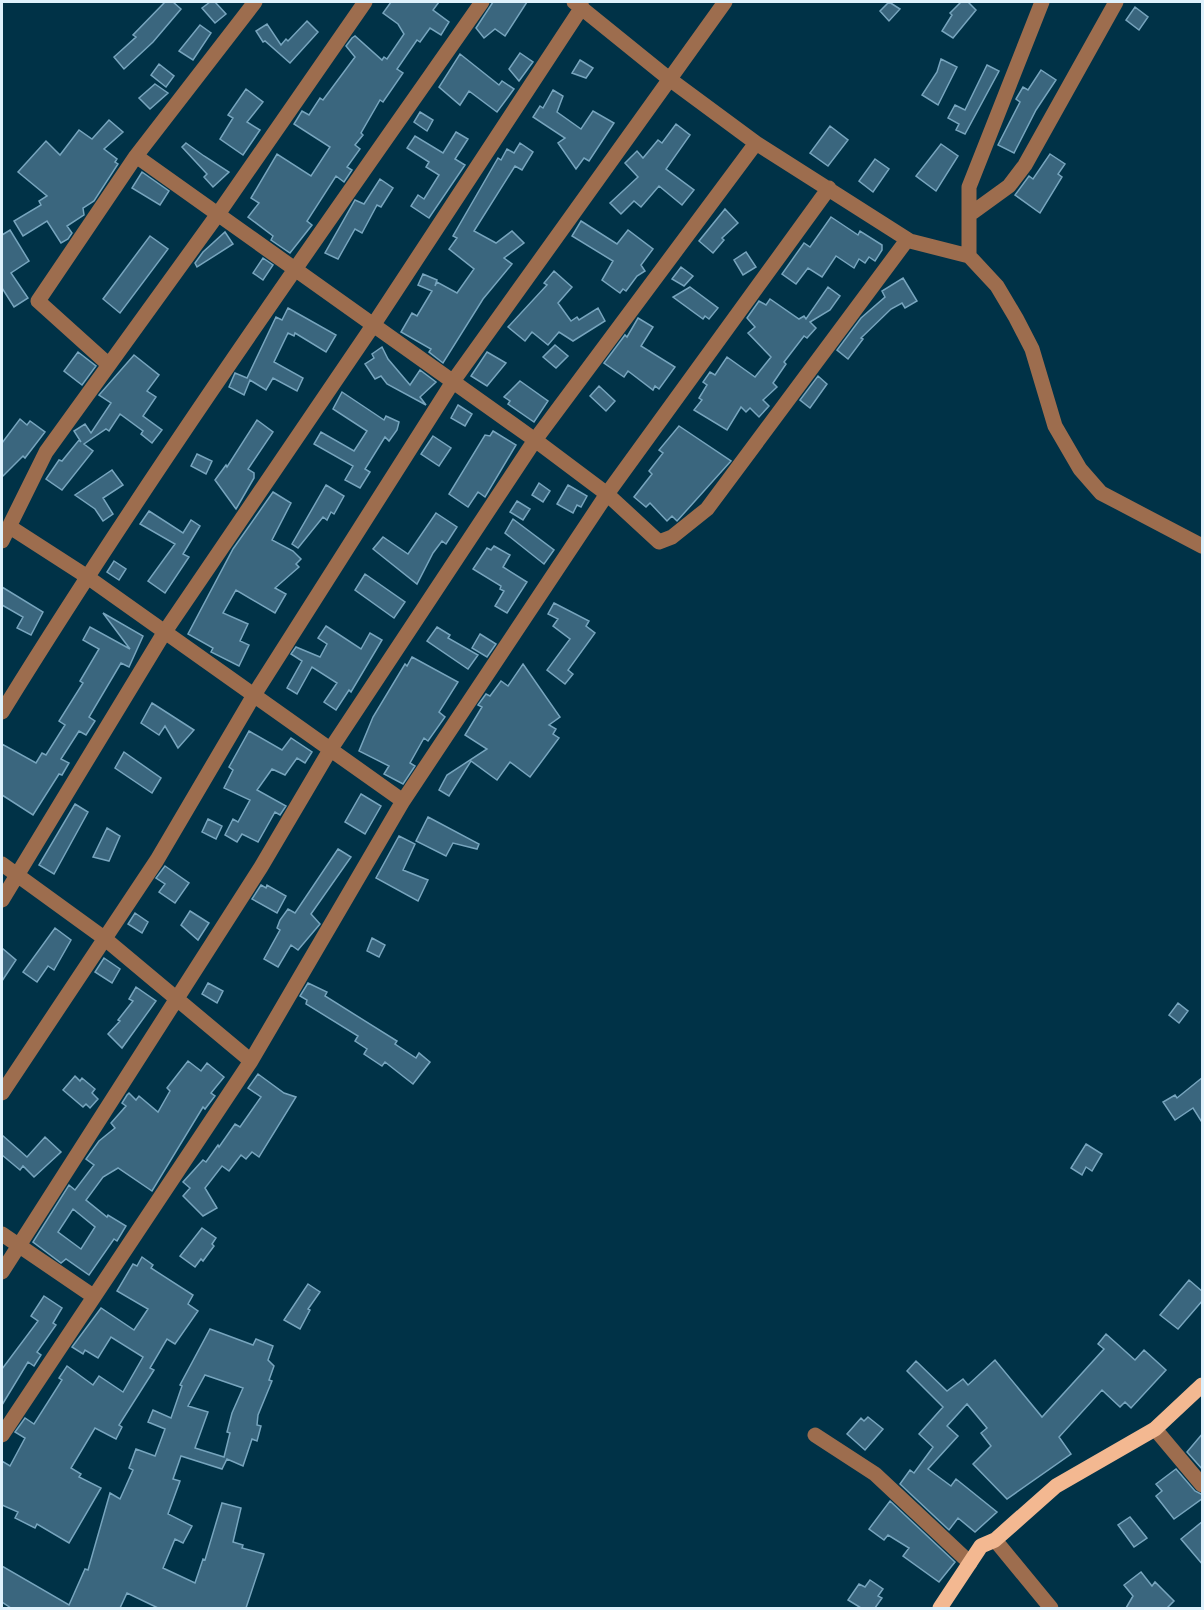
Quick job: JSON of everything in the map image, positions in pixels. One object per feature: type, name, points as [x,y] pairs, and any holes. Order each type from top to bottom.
[{"type":"main road","points":[[940,1608],[981,1546],[995,1540],[1056,1486],[1155,1429],[1203,1385]]},
{"type":"street","points":[[110,365],[38,301],[136,156],[255,2]]},
{"type":"street","points":[[2,541],[46,452],[218,214],[365,2]]},
{"type":"street","points":[[2,712],[86,576],[293,270],[482,2]]},
{"type":"street","points":[[2,1093],[157,860],[254,694],[454,380],[668,78],[725,2]]},
{"type":"street","points":[[969,256],[969,187],[1042,2]]},
{"type":"street","points":[[969,215],[1009,186],[1025,165],[1116,2]]},
{"type":"street","points":[[2,900],[164,633],[374,324],[578,4],[668,78],[756,143],[907,240],[969,256],[997,286],[1016,318],[1032,349],[1055,426],[1080,470],[1101,493],[1203,546]]},
{"type":"street","points":[[2,1272],[261,867],[330,750],[535,440],[756,143]]},
{"type":"street","points":[[136,156],[293,270],[454,380],[607,494],[659,542],[672,537],[707,508],[907,240]]},
{"type":"street","points":[[2,1435],[251,1061],[403,801],[607,494],[829,188]]},
{"type":"street","points":[[10,527],[86,576],[403,801]]},
{"type":"street","points":[[2,864],[104,938],[251,1061]]},
{"type":"street","points":[[2,1234],[93,1296]]},
{"type":"street","points":[[1155,1429],[1203,1485]]},
{"type":"street","points":[[815,1435],[875,1474],[970,1563]]},
{"type":"street","points":[[995,1540],[1051,1608]]},
{"type":"building","points":[[165,2],[173,2],[181,9],[153,42],[124,69],[114,57],[136,37],[133,35]]},
{"type":"building","points":[[210,2],[215,2],[226,14],[215,23],[202,8]]},
{"type":"building","points":[[391,2],[439,2],[433,10],[449,22],[441,35],[430,28],[420,42],[417,40],[397,69],[403,73],[383,102],[380,100],[361,133],[363,135],[355,145],[360,149],[347,167],[352,170],[344,182],[336,176],[307,221],[312,225],[290,253],[271,240],[273,236],[248,217],[259,203],[251,198],[277,154],[311,176],[330,147],[294,124],[302,111],[309,115],[320,98],[323,100],[355,57],[346,46],[352,38],[355,36],[382,60],[384,57],[387,59],[404,34],[398,24],[383,13]]},
{"type":"building","points":[[493,2],[527,2],[505,36],[495,29],[484,38],[476,28]]},
{"type":"building","points":[[889,2],[900,9],[889,21],[880,11]]},
{"type":"building","points":[[961,2],[968,2],[976,10],[953,38],[942,31],[952,15],[950,13]]},
{"type":"building","points":[[1135,7],[1148,17],[1139,30],[1126,20]]},
{"type":"building","points":[[307,21],[318,32],[290,63],[265,41],[263,42],[256,31],[267,24],[281,45],[286,39],[288,41]]},
{"type":"building","points":[[200,25],[211,33],[193,60],[179,51]]},
{"type":"building","points":[[520,53],[533,62],[519,81],[509,69]]},
{"type":"building","points":[[460,54],[499,85],[502,81],[514,89],[497,112],[469,91],[460,105],[439,87]]},
{"type":"building","points":[[941,59],[957,67],[938,105],[922,95],[937,72]]},
{"type":"building","points":[[580,60],[593,68],[586,78],[572,73]]},
{"type":"building","points":[[159,64],[174,76],[166,87],[151,75]]},
{"type":"building","points":[[987,65],[999,71],[965,134],[956,130],[959,124],[948,118],[955,105],[965,110]]},
{"type":"building","points":[[1041,70],[1056,80],[1036,110],[1014,153],[998,145],[1020,102],[1016,99],[1023,87],[1028,90]]},
{"type":"building","points":[[155,84],[168,93],[150,109],[139,98]]},
{"type":"building","points":[[246,89],[263,102],[247,122],[260,130],[243,155],[220,139],[233,118],[228,115]]},
{"type":"building","points":[[553,90],[563,96],[557,112],[581,129],[593,111],[614,123],[589,161],[584,158],[576,169],[558,143],[565,138],[533,117],[540,106],[543,108]]},
{"type":"building","points":[[420,112],[433,120],[427,131],[414,122]]},
{"type":"building","points":[[109,120],[123,132],[104,149],[117,159],[115,162],[118,164],[94,201],[83,208],[84,215],[67,226],[72,233],[68,239],[61,243],[47,221],[23,236],[14,221],[41,205],[39,201],[47,196],[18,172],[46,141],[60,155],[79,130],[92,139]]},
{"type":"building","points":[[676,124],[690,135],[666,169],[694,190],[682,205],[659,186],[641,207],[634,201],[621,214],[610,203],[638,177],[625,163],[637,151],[643,158],[658,140],[662,143]]},
{"type":"building","points":[[830,126],[848,140],[828,166],[810,153]]},
{"type":"building","points":[[456,132],[468,139],[455,159],[465,165],[429,218],[411,206],[418,195],[424,199],[439,175],[426,167],[429,162],[407,148],[415,136],[443,153]]},
{"type":"building","points":[[186,143],[229,172],[213,187],[204,177],[207,174],[182,147]]},
{"type":"building","points":[[520,143],[533,152],[522,170],[515,166],[474,231],[496,243],[512,231],[524,243],[504,258],[512,264],[483,299],[443,363],[429,352],[431,349],[401,332],[412,313],[417,316],[432,291],[418,285],[423,274],[437,280],[435,286],[437,282],[457,293],[474,269],[449,249],[457,238],[453,236],[498,158],[501,160],[507,149],[514,153]]},
{"type":"building","points":[[941,144],[958,156],[936,191],[916,176]]},
{"type":"building","points":[[1050,154],[1065,164],[1058,174],[1062,177],[1040,213],[1015,195],[1029,176],[1033,179]]},
{"type":"building","points":[[875,159],[889,169],[873,192],[859,181]]},
{"type":"building","points":[[142,172],[169,191],[160,205],[132,188]]},
{"type":"building","points":[[380,179],[393,188],[381,207],[377,205],[362,233],[355,229],[338,259],[325,253],[355,200],[364,204]]},
{"type":"building","points":[[725,209],[738,223],[722,238],[724,240],[713,253],[699,241]]},
{"type":"building","points":[[831,217],[858,235],[860,231],[882,245],[882,250],[875,261],[869,257],[865,263],[859,259],[854,268],[836,256],[822,277],[808,268],[796,284],[782,274],[804,243],[810,247]]},
{"type":"building","points":[[581,221],[617,244],[628,230],[653,249],[641,265],[645,271],[637,276],[626,291],[623,289],[620,293],[602,280],[613,261],[572,236]]},
{"type":"building","points":[[10,230],[29,261],[11,273],[28,298],[14,307],[2,288],[2,235]]},
{"type":"building","points":[[225,232],[233,244],[197,267],[195,263],[203,252]]},
{"type":"building","points":[[150,236],[168,249],[120,313],[103,299]]},
{"type":"building","points":[[746,252],[756,267],[743,275],[734,260]]},
{"type":"building","points":[[263,258],[273,265],[263,280],[253,273]]},
{"type":"building","points":[[681,267],[693,276],[684,286],[672,279]]},
{"type":"building","points":[[554,271],[572,287],[558,303],[571,321],[577,317],[579,320],[598,308],[605,321],[573,341],[559,332],[548,345],[532,332],[525,341],[508,327],[547,285],[544,283]]},
{"type":"building","points":[[903,278],[917,301],[905,308],[902,303],[891,309],[861,338],[863,339],[848,359],[837,350],[861,318],[885,297],[882,291]]},
{"type":"building","points":[[690,287],[718,308],[709,319],[705,316],[703,319],[673,297]]},
{"type":"building","points":[[828,287],[840,296],[830,310],[810,322],[816,328],[807,338],[804,336],[784,362],[786,364],[773,383],[777,387],[763,400],[769,406],[759,417],[750,408],[746,412],[741,407],[727,430],[694,410],[702,400],[699,398],[707,385],[703,382],[710,372],[715,375],[727,357],[755,377],[771,357],[748,333],[755,327],[747,318],[759,301],[766,305],[770,299],[799,319],[804,316],[806,319]]},
{"type":"building","points":[[288,308],[336,335],[326,352],[295,333],[294,336],[288,333],[274,362],[303,378],[297,391],[273,378],[266,390],[250,380],[244,395],[229,387],[235,373],[247,378],[276,317],[282,320]]},
{"type":"building","points":[[638,318],[653,327],[641,346],[675,367],[659,389],[655,386],[653,390],[628,371],[624,377],[604,363],[625,335],[627,337]]},
{"type":"building","points":[[555,345],[568,356],[556,368],[543,357]]},
{"type":"building","points":[[382,347],[388,359],[410,385],[420,370],[436,382],[420,397],[426,405],[387,384],[381,376],[375,379],[365,364],[374,358],[372,354]]},
{"type":"building","points":[[78,352],[96,366],[82,385],[64,371]]},
{"type":"building","points":[[487,352],[506,363],[487,386],[471,376]]},
{"type":"building","points":[[134,355],[159,375],[147,391],[156,397],[143,416],[162,430],[152,443],[141,434],[143,431],[120,414],[109,431],[106,429],[84,444],[93,451],[62,490],[46,479],[59,460],[62,461],[79,440],[81,442],[74,431],[85,424],[91,433],[111,403],[99,395]]},
{"type":"building","points":[[818,376],[827,384],[810,408],[800,400]]},
{"type":"building","points":[[520,381],[548,401],[534,422],[508,404],[510,401],[504,397]]},
{"type":"building","points":[[599,386],[615,401],[606,411],[590,396]]},
{"type":"building","points":[[342,392],[384,420],[386,416],[399,422],[397,430],[389,441],[385,437],[365,469],[370,472],[360,488],[345,480],[353,466],[314,444],[321,432],[354,451],[367,431],[333,409]]},
{"type":"building","points":[[458,405],[472,414],[465,426],[451,418]]},
{"type":"building","points":[[20,419],[27,425],[30,421],[45,432],[25,458],[23,456],[2,477],[2,443]]},
{"type":"building","points":[[257,420],[273,432],[248,469],[254,473],[254,478],[236,509],[215,480],[226,465],[227,467]]},
{"type":"building","points":[[679,426],[731,461],[677,521],[672,516],[667,521],[650,503],[646,507],[634,497],[652,474],[649,471],[663,453],[659,450]]},
{"type":"building","points":[[493,431],[516,445],[485,497],[478,492],[468,507],[449,494],[485,435],[490,436]]},
{"type":"building","points":[[433,436],[451,448],[439,466],[421,454]]},
{"type":"building","points":[[197,454],[212,461],[206,474],[191,466]]},
{"type":"building","points":[[112,470],[123,485],[103,498],[113,514],[103,521],[95,509],[75,495]]},
{"type":"building","points":[[539,483],[550,491],[543,502],[532,495]]},
{"type":"building","points":[[326,485],[344,496],[334,514],[331,512],[327,520],[323,517],[298,548],[292,544]]},
{"type":"building","points":[[568,485],[587,496],[581,507],[577,505],[573,513],[557,504]]},
{"type":"building","points":[[273,492],[291,503],[272,540],[293,551],[301,559],[296,564],[299,567],[275,588],[286,594],[275,613],[236,590],[223,613],[248,624],[240,641],[249,645],[239,666],[211,652],[213,648],[188,634],[233,549]]},
{"type":"building","points":[[517,501],[530,509],[523,520],[510,512]]},
{"type":"building","points":[[149,511],[183,533],[191,520],[200,526],[183,554],[189,557],[165,593],[148,581],[175,544],[140,524]]},
{"type":"building","points":[[436,513],[457,527],[446,544],[442,541],[433,553],[417,584],[373,549],[383,537],[408,554]]},
{"type":"building","points":[[513,519],[554,550],[544,564],[505,533]]},
{"type":"building","points":[[494,546],[510,555],[503,567],[527,582],[507,613],[495,606],[504,591],[500,589],[501,586],[473,569],[487,548],[491,550]]},
{"type":"building","points":[[114,561],[126,569],[119,580],[107,572]]},
{"type":"building","points":[[365,574],[405,602],[394,618],[355,590]]},
{"type":"building","points":[[2,587],[43,612],[31,635],[17,628],[23,617],[2,605]]},
{"type":"building","points":[[554,603],[589,621],[586,626],[595,633],[568,670],[573,674],[565,684],[547,670],[570,639],[553,626],[558,619],[548,614]]},
{"type":"building","points":[[103,613],[143,636],[129,667],[121,663],[89,717],[95,721],[86,735],[79,731],[61,759],[69,763],[62,775],[59,774],[33,815],[2,795],[2,744],[36,763],[42,753],[46,755],[65,725],[59,721],[83,683],[80,681],[99,649],[83,640],[90,627],[130,649]]},
{"type":"building","points":[[326,626],[361,649],[370,633],[382,640],[351,692],[349,690],[336,710],[324,702],[337,683],[312,667],[297,694],[287,688],[302,661],[291,654],[296,647],[320,657],[327,644],[318,638]]},
{"type":"building","points":[[437,627],[450,635],[448,638],[478,655],[468,669],[427,641]]},
{"type":"building","points":[[480,634],[496,644],[487,657],[472,648]]},
{"type":"building","points":[[412,657],[458,682],[439,712],[445,717],[428,741],[424,738],[410,763],[415,766],[403,784],[384,774],[389,766],[359,751],[373,717],[405,664],[407,666]]},
{"type":"building","points":[[523,664],[560,717],[549,725],[556,729],[553,734],[559,738],[530,777],[510,762],[497,780],[471,761],[449,796],[439,790],[447,775],[487,749],[465,735],[482,707],[478,705],[486,694],[490,696],[501,681],[508,686]]},
{"type":"building","points":[[152,703],[194,730],[178,748],[165,726],[159,735],[141,723]]},
{"type":"building","points":[[249,731],[282,750],[291,738],[312,752],[305,763],[297,758],[285,775],[272,769],[257,790],[286,806],[280,815],[275,812],[258,842],[242,834],[237,842],[225,835],[233,819],[238,822],[250,800],[224,788],[233,770],[229,767]]},
{"type":"building","points":[[124,752],[161,778],[152,793],[115,768]]},
{"type":"building","points":[[361,794],[381,806],[365,834],[345,822]]},
{"type":"building","points":[[75,804],[88,812],[54,874],[39,865]]},
{"type":"building","points":[[428,817],[479,844],[477,849],[453,843],[446,856],[416,841]]},
{"type":"building","points":[[208,819],[222,826],[216,839],[202,832]]},
{"type":"building","points":[[107,828],[120,836],[109,861],[93,857]]},
{"type":"building","points":[[399,836],[415,844],[403,870],[428,880],[418,901],[376,878]]},
{"type":"building","points":[[338,849],[351,857],[311,914],[320,924],[298,950],[291,945],[278,967],[264,959],[280,930],[277,928],[280,920],[288,909],[295,913]]},
{"type":"building","points":[[165,866],[189,883],[175,903],[159,892],[165,884],[156,878]]},
{"type":"building","points":[[261,885],[266,888],[267,885],[286,896],[277,913],[252,899]]},
{"type":"building","points":[[190,911],[209,923],[198,940],[181,925]]},
{"type":"building","points":[[135,913],[148,922],[142,933],[128,924]]},
{"type":"building","points":[[55,928],[71,940],[54,970],[48,966],[37,982],[23,972]]},
{"type":"building","points":[[372,938],[385,945],[379,957],[367,951]]},
{"type":"building","points":[[2,948],[16,960],[2,981]]},
{"type":"building","points":[[104,958],[120,969],[112,983],[95,972]]},
{"type":"building","points":[[208,983],[223,991],[217,1003],[202,994]]},
{"type":"building","points":[[308,983],[327,992],[325,996],[397,1041],[395,1044],[416,1058],[419,1053],[430,1062],[413,1084],[385,1062],[382,1066],[364,1054],[367,1049],[355,1041],[358,1036],[306,1004],[307,1000],[300,996]]},
{"type":"building","points":[[136,987],[156,1001],[122,1048],[108,1034],[133,1001],[129,999]]},
{"type":"building","points":[[1178,1003],[1188,1011],[1179,1023],[1169,1015]]},
{"type":"building","points":[[188,1061],[201,1071],[207,1063],[224,1077],[211,1093],[215,1096],[205,1109],[203,1107],[152,1191],[118,1168],[103,1177],[86,1200],[107,1217],[108,1215],[126,1226],[117,1241],[114,1239],[89,1275],[66,1259],[61,1263],[33,1242],[69,1185],[75,1190],[94,1165],[86,1159],[99,1141],[115,1128],[111,1123],[126,1106],[122,1103],[127,1095],[129,1093],[136,1100],[139,1096],[158,1112],[170,1091],[167,1088]],"holes":[[[73,1209],[95,1227],[81,1249],[58,1232]]]},
{"type":"building","points":[[258,1074],[284,1093],[296,1097],[259,1157],[252,1152],[246,1159],[241,1155],[229,1171],[222,1166],[205,1188],[217,1208],[203,1216],[183,1196],[190,1188],[183,1182],[203,1160],[206,1162],[235,1124],[240,1127],[261,1097],[248,1088]]},
{"type":"building","points":[[75,1076],[80,1081],[82,1078],[95,1089],[92,1093],[98,1099],[90,1108],[86,1104],[83,1107],[63,1090]]},
{"type":"building","points":[[1203,1077],[1203,1124],[1193,1108],[1175,1120],[1163,1102],[1175,1095],[1177,1098]]},
{"type":"building","points":[[2,1135],[27,1157],[45,1137],[61,1152],[34,1177],[23,1166],[20,1170],[2,1155]]},
{"type":"building","points":[[1086,1144],[1102,1154],[1092,1171],[1086,1167],[1082,1175],[1071,1168]]},
{"type":"building","points":[[202,1228],[216,1238],[212,1244],[214,1246],[203,1261],[201,1259],[195,1267],[180,1256]]},
{"type":"building","points":[[142,1257],[153,1265],[151,1268],[193,1295],[188,1304],[198,1311],[175,1344],[167,1339],[150,1368],[154,1370],[119,1425],[122,1427],[116,1439],[95,1428],[71,1468],[81,1474],[79,1477],[101,1488],[69,1543],[37,1524],[35,1528],[15,1518],[18,1512],[2,1505],[2,1461],[10,1466],[25,1438],[15,1432],[25,1418],[34,1424],[62,1380],[59,1378],[67,1366],[93,1385],[99,1376],[123,1392],[143,1357],[111,1337],[98,1358],[85,1350],[83,1354],[72,1347],[101,1308],[134,1330],[148,1309],[117,1291],[133,1264],[137,1266]]},
{"type":"building","points":[[1189,1280],[1203,1292],[1203,1300],[1178,1329],[1160,1315]]},
{"type":"building","points":[[308,1284],[320,1292],[308,1309],[310,1310],[300,1329],[284,1320]]},
{"type":"building","points":[[44,1296],[62,1308],[53,1323],[56,1325],[37,1352],[41,1355],[34,1366],[28,1362],[2,1405],[2,1369],[38,1321],[31,1316]]},
{"type":"building","points":[[210,1329],[253,1345],[256,1339],[273,1346],[268,1360],[274,1366],[269,1380],[272,1381],[258,1415],[257,1425],[261,1426],[257,1441],[252,1439],[243,1466],[227,1459],[222,1469],[181,1456],[173,1479],[180,1481],[168,1514],[192,1526],[183,1543],[175,1539],[163,1568],[195,1583],[203,1559],[205,1560],[222,1503],[241,1508],[233,1542],[243,1545],[242,1548],[264,1554],[246,1608],[158,1608],[127,1593],[120,1608],[11,1608],[2,1602],[2,1566],[69,1605],[85,1569],[88,1570],[110,1493],[120,1499],[133,1470],[129,1468],[136,1449],[155,1456],[165,1429],[148,1422],[153,1410],[171,1418],[182,1386],[180,1385]],"holes":[[[205,1375],[243,1388],[232,1413],[224,1457],[195,1448],[208,1412],[188,1406]]]},
{"type":"building","points":[[1106,1334],[1135,1360],[1144,1350],[1166,1370],[1131,1408],[1125,1402],[1120,1407],[1102,1390],[1059,1437],[1071,1454],[1007,1499],[973,1464],[991,1446],[981,1433],[987,1428],[967,1404],[947,1426],[958,1436],[928,1469],[951,1486],[956,1479],[997,1512],[975,1532],[958,1518],[949,1530],[900,1484],[910,1470],[914,1473],[933,1447],[919,1434],[943,1407],[907,1371],[916,1361],[947,1391],[963,1379],[968,1385],[995,1360],[1042,1417],[1104,1349],[1098,1344]]},
{"type":"building","points":[[868,1417],[883,1429],[865,1450],[847,1434],[861,1418],[864,1421]]},
{"type":"building","points":[[1203,1433],[1203,1470],[1187,1452]]},
{"type":"building","points":[[1176,1469],[1195,1491],[1203,1495],[1203,1498],[1174,1519],[1156,1496],[1162,1491],[1156,1484]]},
{"type":"building","points":[[890,1501],[955,1562],[939,1582],[903,1556],[909,1548],[888,1535],[884,1540],[869,1529]]},
{"type":"building","points":[[1130,1517],[1147,1538],[1134,1547],[1118,1525]]},
{"type":"building","points":[[1203,1521],[1203,1565],[1181,1539]]},
{"type":"building","points":[[1141,1572],[1152,1586],[1155,1582],[1174,1601],[1167,1608],[1126,1608],[1133,1596],[1124,1585]]},
{"type":"building","points":[[870,1580],[883,1589],[878,1596],[882,1598],[875,1608],[861,1608],[848,1600],[859,1584],[865,1587]]}]
